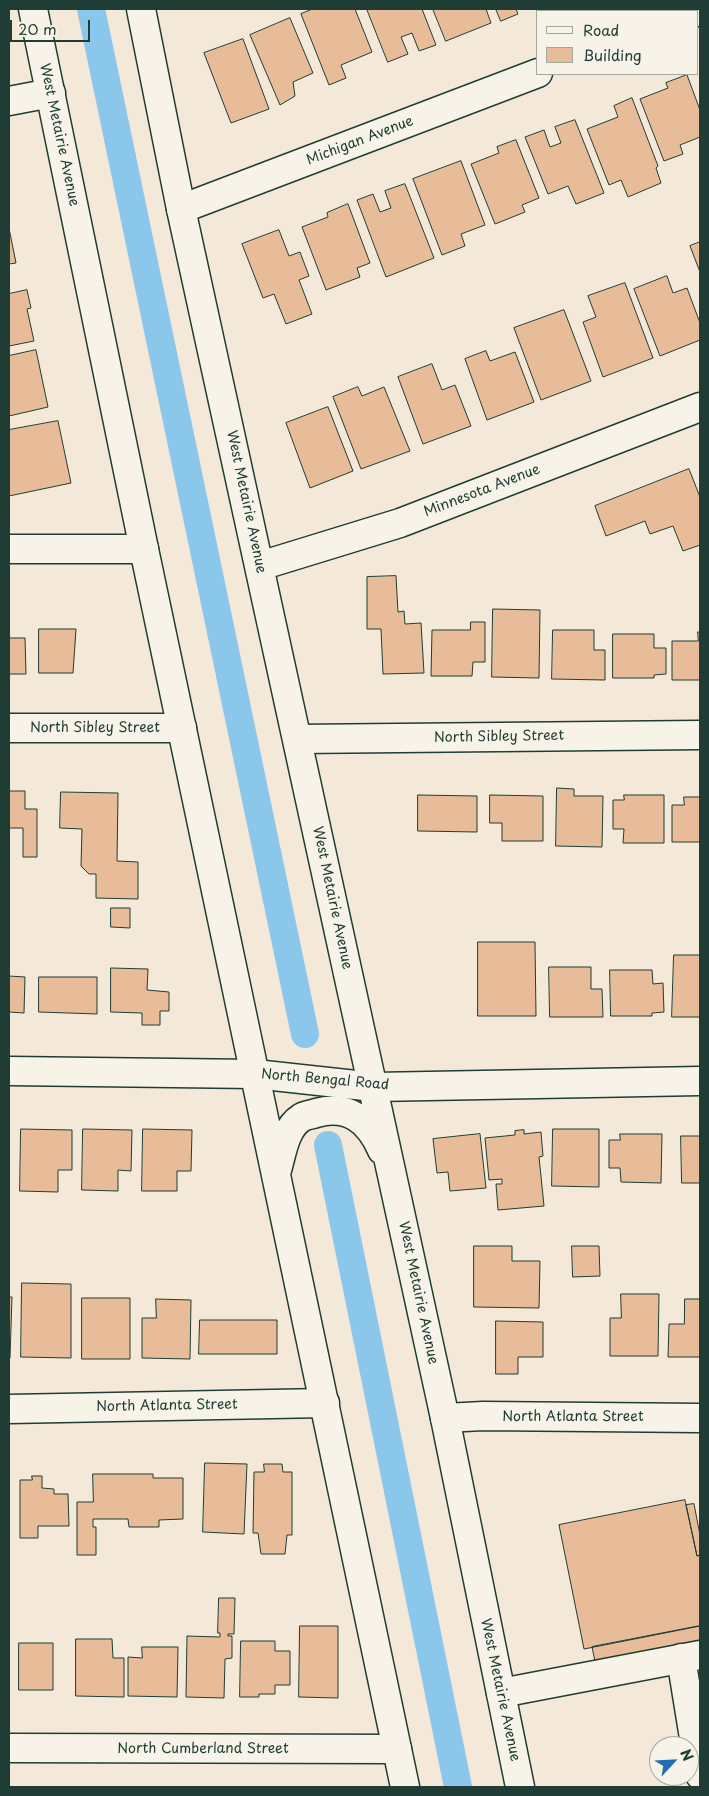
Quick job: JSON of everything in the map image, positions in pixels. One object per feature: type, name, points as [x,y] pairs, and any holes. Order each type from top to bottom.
[{"type":"main road","name":"West Metairie Avenue","points":[[33,9],[144,549],[405,1787]]},
{"type":"main road","name":"West Metairie Avenue","points":[[141,9],[181,209],[445,1418],[520,1787]]},
{"type":"main road","name":"Michigan Avenue","points":[[181,209],[536,74]]},
{"type":"main road","points":[[9,101],[51,92]]},
{"type":"main road","name":"Minnesota Avenue","points":[[260,566],[400,523],[700,407]]},
{"type":"main road","points":[[9,549],[144,549]]},
{"type":"main road","name":"North Sibley Street","points":[[9,728],[182,728]]},
{"type":"main road","name":"North Sibley Street","points":[[298,738],[700,735]]},
{"type":"main road","name":"North Bengal Road","points":[[9,1072],[255,1074],[374,1087],[700,1081]]},
{"type":"main road","points":[[276,1173],[286,1135],[301,1118],[332,1109],[356,1114],[377,1139],[392,1174]]},
{"type":"main road","name":"North Atlanta Street","points":[[9,1409],[325,1403]]},
{"type":"main road","name":"North Atlanta Street","points":[[445,1418],[483,1416],[700,1418]]},
{"type":"main road","points":[[501,1693],[691,1657],[700,1775]]},
{"type":"main road","name":"North Cumberland Street","points":[[9,1748],[398,1749]]},
{"type":"building","points":[[313,9],[355,9],[372,52],[341,65],[346,78],[329,85],[301,14]]},
{"type":"building","points":[[367,9],[422,9],[436,45],[419,51],[412,33],[401,37],[408,54],[388,62]]},
{"type":"building","points":[[433,9],[486,9],[491,23],[446,41]]},
{"type":"building","points":[[496,9],[516,9],[518,14],[501,21]]},
{"type":"building","points":[[290,18],[313,73],[293,82],[295,96],[280,105],[250,35]]},
{"type":"building","points":[[243,39],[269,109],[231,123],[204,53]]},
{"type":"building","points":[[687,75],[700,110],[700,137],[680,145],[683,154],[664,161],[640,99],[668,88],[666,83]]},
{"type":"building","points":[[632,98],[658,166],[656,168],[661,183],[628,197],[621,180],[609,185],[587,129],[618,117],[614,106]]},
{"type":"building","points":[[575,120],[604,193],[576,204],[568,186],[548,194],[525,137],[544,130],[550,147],[561,143],[555,127]]},
{"type":"building","points":[[516,140],[539,198],[522,205],[525,212],[495,224],[471,164],[499,153],[497,147]]},
{"type":"building","points":[[461,161],[485,225],[461,234],[465,246],[442,255],[413,179]]},
{"type":"building","points":[[405,184],[434,258],[386,277],[357,200],[373,194],[380,212],[391,208],[385,191]]},
{"type":"building","points":[[348,204],[370,263],[357,268],[360,277],[326,290],[302,227],[328,217],[327,213]]},
{"type":"building","points":[[9,228],[16,263],[9,264]]},
{"type":"building","points":[[279,230],[289,256],[300,252],[309,276],[299,280],[312,314],[286,324],[274,294],[263,298],[242,244]]},
{"type":"building","points":[[700,242],[700,272],[690,246]]},
{"type":"building","points":[[667,276],[673,293],[687,288],[700,323],[700,340],[660,356],[634,289]]},
{"type":"building","points":[[625,283],[653,358],[603,377],[583,322],[596,317],[588,296]]},
{"type":"building","points":[[27,290],[31,308],[27,309],[34,341],[9,346],[9,294]]},
{"type":"building","points":[[564,310],[591,381],[541,400],[514,328]]},
{"type":"building","points":[[36,350],[48,407],[9,416],[9,356]]},
{"type":"building","points":[[486,351],[490,361],[515,352],[534,402],[487,420],[465,359]]},
{"type":"building","points":[[432,364],[442,390],[455,385],[471,426],[423,444],[398,377]]},
{"type":"building","points":[[358,387],[362,396],[384,387],[410,451],[361,469],[333,397]]},
{"type":"building","points":[[328,407],[353,471],[310,488],[286,423]]},
{"type":"building","points":[[58,421],[71,483],[9,496],[9,430]]},
{"type":"building","points":[[689,469],[700,497],[700,545],[683,551],[673,526],[650,534],[645,521],[606,536],[595,506]]},
{"type":"building","points":[[396,576],[398,612],[404,611],[405,624],[421,623],[424,673],[383,674],[381,629],[367,629],[367,577]]},
{"type":"building","points":[[493,609],[540,610],[539,678],[492,677]]},
{"type":"building","points":[[471,622],[485,622],[485,662],[473,662],[472,676],[431,676],[432,630],[470,630]]},
{"type":"building","points":[[39,629],[76,629],[73,673],[39,673]]},
{"type":"building","points":[[553,630],[594,630],[594,650],[605,650],[605,680],[552,679]]},
{"type":"building","points":[[698,632],[700,632],[700,680],[672,680],[672,641],[698,641]]},
{"type":"building","points":[[613,634],[654,634],[654,648],[666,648],[666,674],[654,675],[654,678],[613,678]]},
{"type":"building","points":[[9,638],[25,638],[26,674],[9,674]]},
{"type":"building","points":[[557,788],[574,789],[574,796],[603,796],[602,847],[556,846]]},
{"type":"building","points":[[9,791],[25,791],[25,809],[37,809],[37,857],[23,857],[23,828],[9,828]]},
{"type":"building","points":[[61,792],[118,793],[117,861],[138,862],[138,899],[96,898],[96,874],[89,874],[81,866],[82,829],[60,828]]},
{"type":"building","points":[[418,795],[477,796],[477,832],[418,831]]},
{"type":"building","points":[[490,795],[543,796],[543,841],[502,841],[502,823],[490,823]]},
{"type":"building","points":[[624,795],[664,795],[664,843],[623,843],[624,829],[613,829],[613,800],[624,800]]},
{"type":"building","points":[[684,797],[700,797],[700,842],[672,842],[672,805],[684,805]]},
{"type":"building","points":[[111,908],[130,908],[130,928],[111,927]]},
{"type":"building","points":[[478,942],[535,942],[536,1016],[478,1016]]},
{"type":"building","points":[[674,955],[700,955],[700,1017],[672,1017]]},
{"type":"building","points":[[549,967],[591,967],[591,989],[602,989],[603,1017],[550,1017]]},
{"type":"building","points":[[111,968],[148,969],[147,990],[169,992],[169,1011],[160,1011],[160,1025],[142,1025],[142,1013],[111,1012]]},
{"type":"building","points":[[610,970],[652,970],[653,984],[663,983],[664,1012],[652,1013],[652,1016],[611,1016]]},
{"type":"building","points":[[9,976],[25,977],[24,1013],[9,1012]]},
{"type":"building","points":[[39,977],[97,977],[97,1014],[39,1012]]},
{"type":"building","points":[[21,1129],[72,1130],[72,1170],[58,1170],[58,1192],[20,1191]]},
{"type":"building","points":[[83,1129],[132,1130],[131,1171],[118,1170],[118,1191],[82,1190]]},
{"type":"building","points":[[143,1129],[192,1130],[191,1171],[177,1171],[177,1191],[142,1191]]},
{"type":"building","points":[[553,1129],[599,1129],[599,1187],[552,1186]]},
{"type":"building","points":[[524,1130],[524,1134],[541,1132],[543,1156],[539,1157],[544,1206],[498,1210],[496,1184],[502,1184],[502,1179],[489,1180],[485,1138],[515,1135],[515,1131]]},
{"type":"building","points":[[480,1134],[486,1188],[450,1191],[448,1172],[437,1173],[433,1139]]},
{"type":"building","points":[[620,1134],[662,1134],[661,1183],[621,1182],[620,1168],[609,1168],[609,1140],[620,1140]]},
{"type":"building","points":[[681,1136],[700,1136],[700,1183],[682,1183]]},
{"type":"building","points":[[474,1246],[512,1246],[512,1261],[540,1261],[539,1308],[474,1307]]},
{"type":"building","points":[[572,1246],[599,1246],[600,1276],[573,1277]]},
{"type":"building","points":[[22,1283],[71,1284],[71,1358],[21,1357]]},
{"type":"building","points":[[621,1294],[659,1294],[658,1356],[610,1356],[610,1318],[621,1318]]},
{"type":"building","points":[[9,1297],[12,1297],[10,1358],[9,1358]]},
{"type":"building","points":[[82,1298],[130,1298],[130,1359],[82,1359]]},
{"type":"building","points":[[156,1299],[191,1300],[190,1359],[142,1358],[142,1318],[156,1318]]},
{"type":"building","points":[[685,1299],[700,1299],[700,1357],[668,1357],[669,1324],[684,1324]]},
{"type":"building","points":[[200,1320],[277,1320],[277,1354],[199,1354]]},
{"type":"building","points":[[496,1321],[543,1322],[543,1357],[518,1357],[518,1374],[496,1374]]},
{"type":"building","points":[[205,1463],[247,1464],[244,1534],[203,1532]]},
{"type":"building","points":[[264,1464],[282,1464],[283,1472],[292,1472],[292,1535],[287,1535],[285,1554],[261,1554],[258,1533],[253,1533],[254,1472],[264,1472]]},
{"type":"building","points":[[93,1474],[153,1474],[153,1478],[183,1478],[183,1519],[159,1520],[159,1527],[129,1527],[128,1519],[93,1519],[93,1527],[96,1527],[96,1555],[77,1555],[77,1502],[93,1502]]},
{"type":"building","points":[[32,1476],[42,1476],[42,1488],[54,1489],[54,1494],[68,1494],[69,1526],[38,1526],[38,1538],[20,1538],[20,1480],[32,1480]]},
{"type":"building","points":[[685,1500],[697,1556],[700,1555],[700,1626],[584,1649],[559,1525]]},
{"type":"building","points":[[694,1504],[700,1535],[700,1555],[697,1556],[686,1505]]},
{"type":"building","points":[[219,1598],[235,1598],[234,1634],[228,1634],[228,1636],[232,1636],[232,1658],[225,1659],[224,1698],[186,1697],[187,1636],[220,1637],[220,1633],[218,1633]]},
{"type":"building","points":[[300,1626],[338,1626],[338,1698],[299,1697]]},
{"type":"building","points":[[700,1626],[700,1640],[595,1661],[592,1647]]},
{"type":"building","points":[[76,1639],[112,1639],[113,1658],[124,1658],[124,1697],[76,1696]]},
{"type":"building","points":[[241,1641],[275,1641],[275,1651],[290,1651],[290,1685],[275,1685],[275,1694],[259,1694],[259,1697],[240,1697]]},
{"type":"building","points":[[19,1643],[53,1643],[53,1690],[19,1690]]},
{"type":"building","points":[[142,1647],[178,1647],[177,1697],[128,1696],[128,1657],[142,1658]]},
{"type":"waterway","points":[[91,9],[305,1034]]},
{"type":"waterway","points":[[328,1145],[458,1787]]}]
